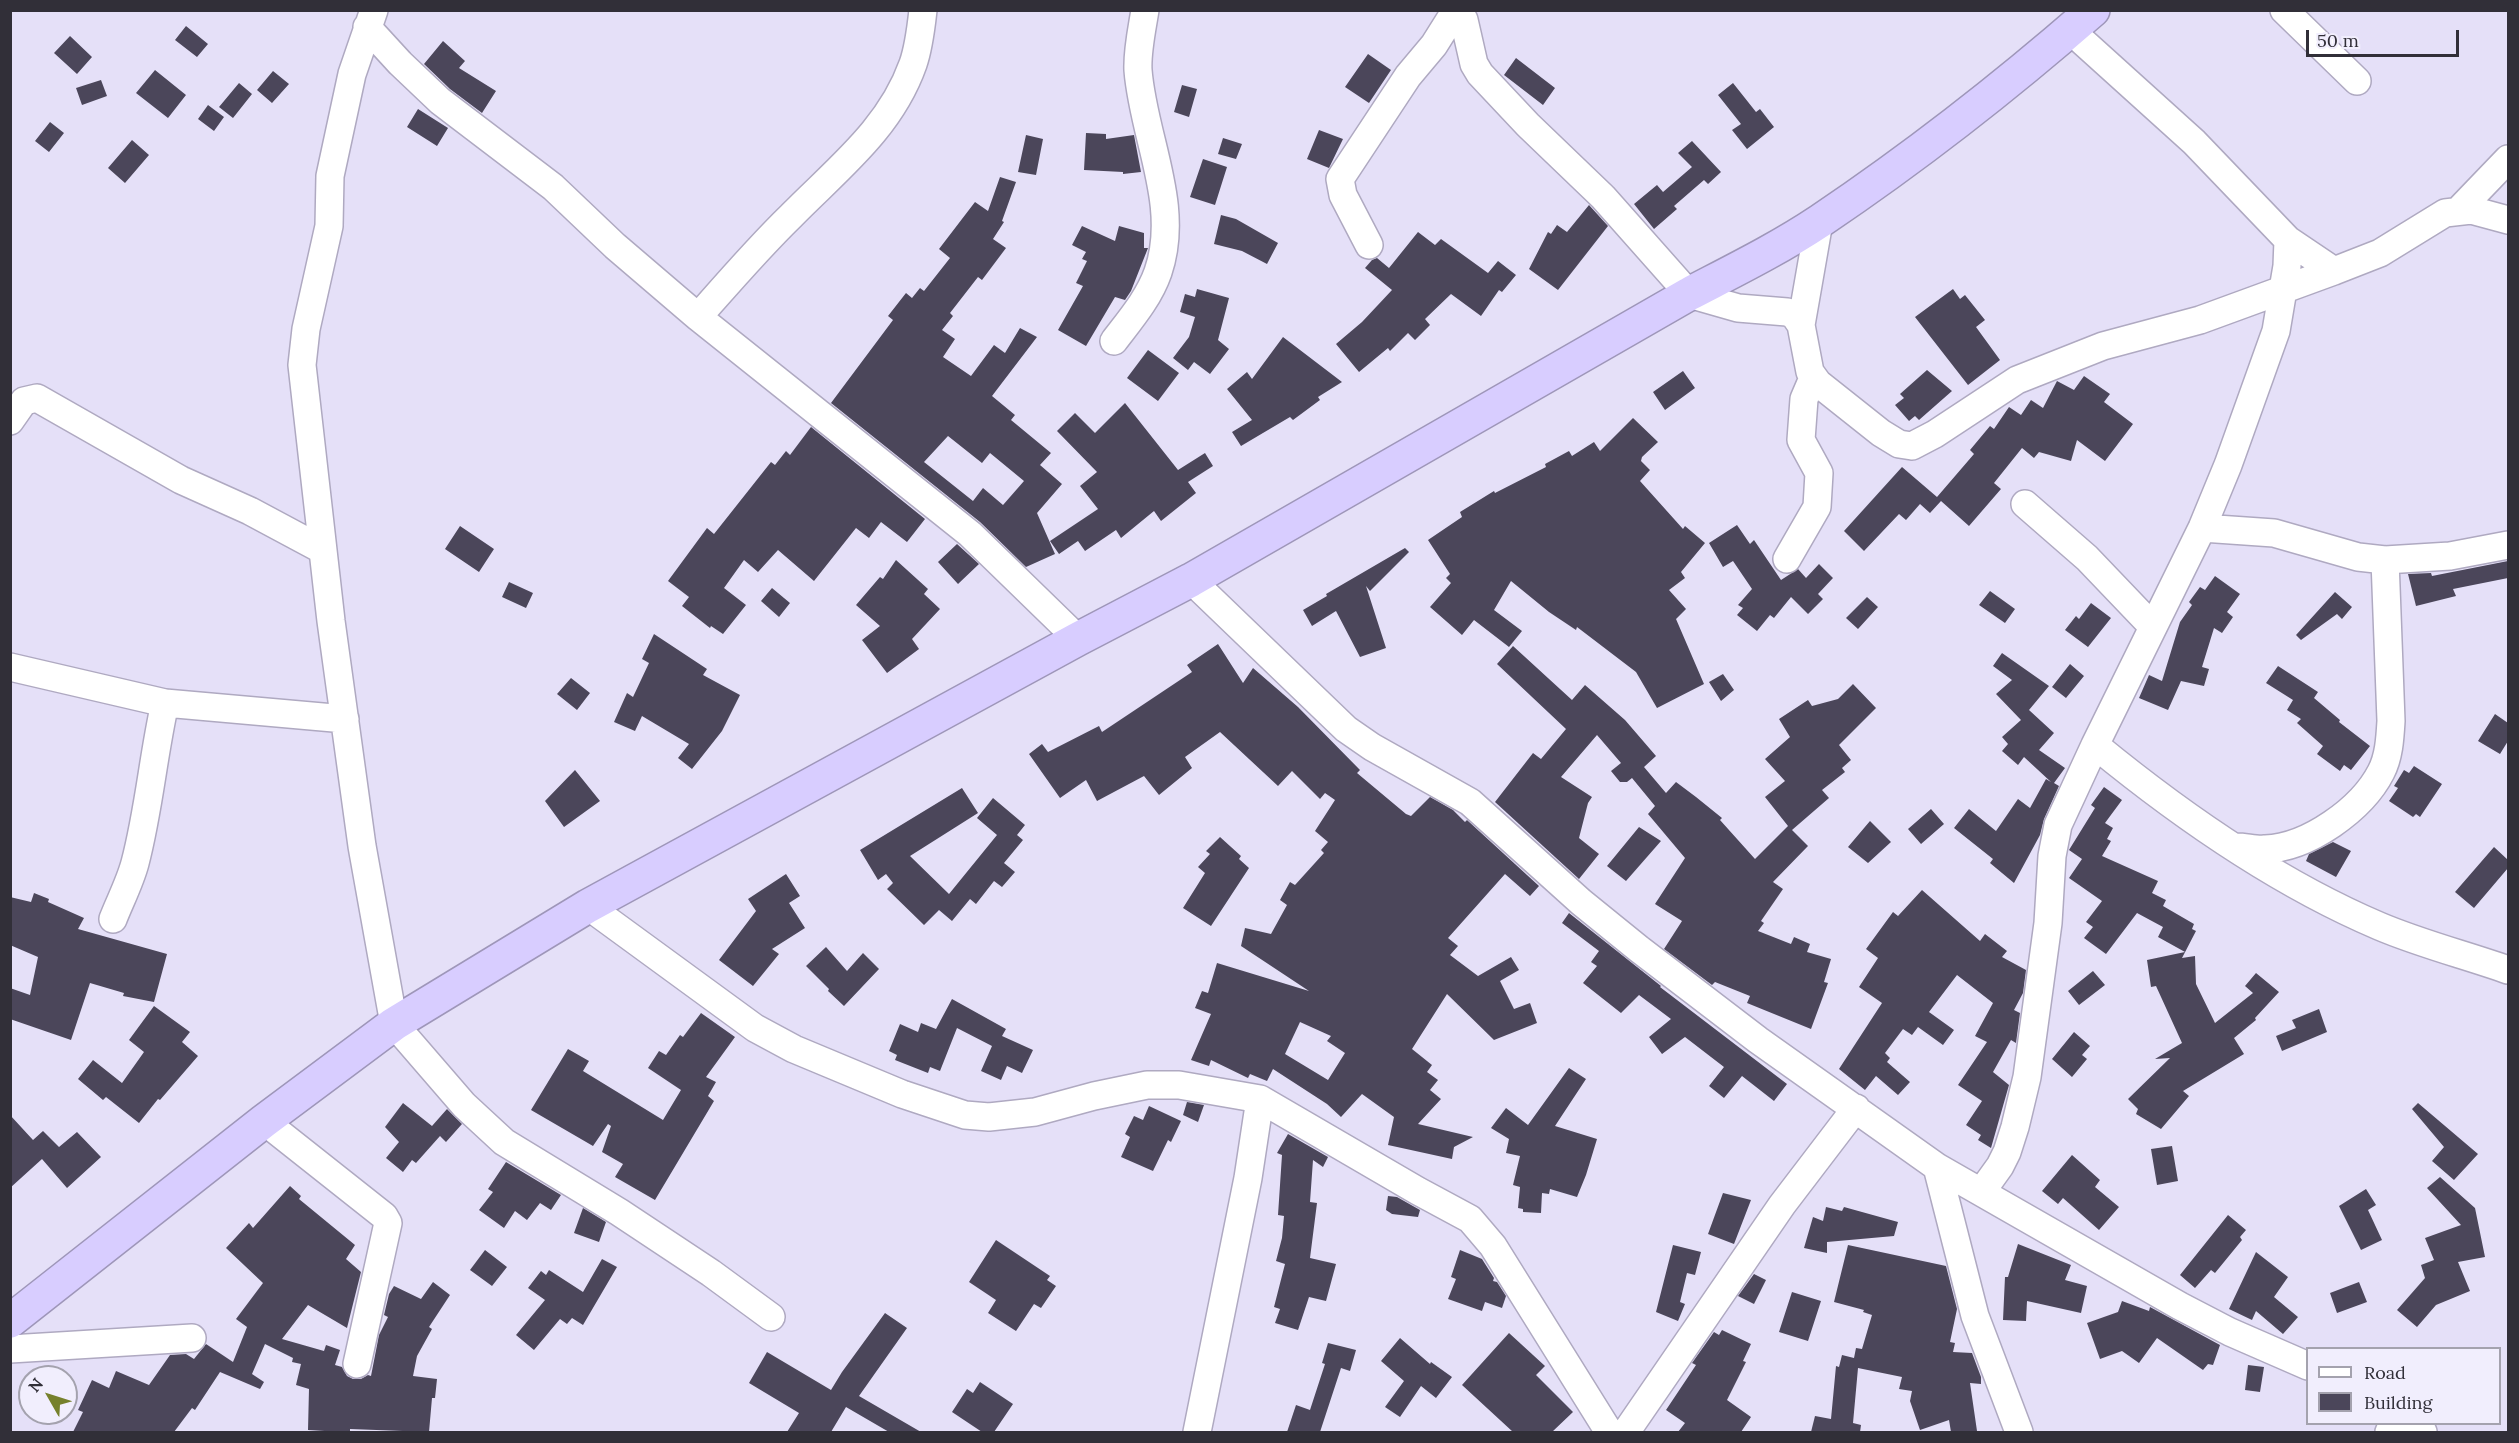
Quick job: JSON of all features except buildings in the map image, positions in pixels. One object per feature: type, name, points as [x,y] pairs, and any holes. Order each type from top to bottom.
[{"type":"highway","points":[[10,1321],[264,1120],[394,1024],[588,906],[1078,639],[1191,580],[1689,294],[1755,260],[1819,222],[1971,112],[2082,20]]},
{"type":"street","points":[[698,317],[788,218],[848,162],[881,124],[905,85],[914,62],[923,10]]},
{"type":"street","points":[[1114,341],[1147,297],[1158,274],[1165,245],[1165,210],[1138,69],[1145,10]]},
{"type":"street","points":[[1369,245],[1343,195],[1340,179],[1408,76],[1434,45],[1457,10],[1464,20],[1474,64],[1480,74],[1528,125],[1603,196],[1689,294],[1718,303],[1754,310],[1787,312],[1794,315],[1801,325],[1813,378],[1804,399],[1802,440],[1819,473],[1817,507],[1787,559]]},
{"type":"street","points":[[2284,10],[2357,81]]},
{"type":"street","points":[[370,19],[400,63],[440,101],[553,187],[615,246],[698,317],[970,534],[1078,639]]},
{"type":"street","points":[[370,19],[352,74],[330,176],[329,226],[306,329],[302,365],[321,549],[371,902],[394,1024],[464,1105],[504,1142],[619,1212],[711,1273],[771,1317]]},
{"type":"street","points":[[2082,20],[2288,240],[2334,271]]},
{"type":"street","points":[[2459,210],[2508,159]]},
{"type":"street","points":[[1813,378],[1881,433],[1899,444],[1912,446],[1926,440],[2017,380],[2061,361],[2138,335],[2200,320],[2334,271],[2380,253],[2433,219],[2459,210],[2483,213],[2508,220]]},
{"type":"street","points":[[1801,325],[1819,222]]},
{"type":"street","points":[[1982,1191],[2000,1166],[2015,1128],[2027,1077],[2048,923],[2055,838],[2064,810],[2202,528],[2261,377],[2276,331],[2287,266],[2288,240]]},
{"type":"street","points":[[10,421],[25,400],[37,398],[172,476],[250,511],[321,549]]},
{"type":"street","points":[[2025,504],[2087,558],[2153,627]]},
{"type":"street","points":[[2202,528],[2274,533],[2348,555],[2385,560],[2450,556],[2508,545]]},
{"type":"street","points":[[2235,846],[2265,849],[2315,834],[2345,817],[2381,771],[2390,738],[2391,721],[2385,560]]},
{"type":"street","points":[[1191,580],[1346,729],[1372,747],[1470,802],[1581,902],[1639,949],[1758,1040],[1937,1167],[2161,1296],[2230,1332],[2306,1366]]},
{"type":"street","points":[[10,667],[165,703],[345,719]]},
{"type":"street","points":[[113,919],[135,865],[165,703]]},
{"type":"street","points":[[2095,745],[2163,799],[2309,891],[2379,926],[2508,970]]},
{"type":"street","points":[[588,906],[755,1029],[853,1075],[965,1115],[989,1117],[1035,1112],[1094,1096],[1148,1085],[1179,1085],[1260,1099],[1470,1219],[1498,1255],[1609,1432]]},
{"type":"street","points":[[1197,1432],[1248,1178],[1260,1099]]},
{"type":"street","points":[[1626,1432],[1782,1205],[1856,1108]]},
{"type":"street","points":[[264,1120],[384,1216],[388,1223],[357,1364]]},
{"type":"street","points":[[1937,1167],[1975,1316],[2019,1432]]},
{"type":"street","points":[[10,1349],[192,1338]]}]
